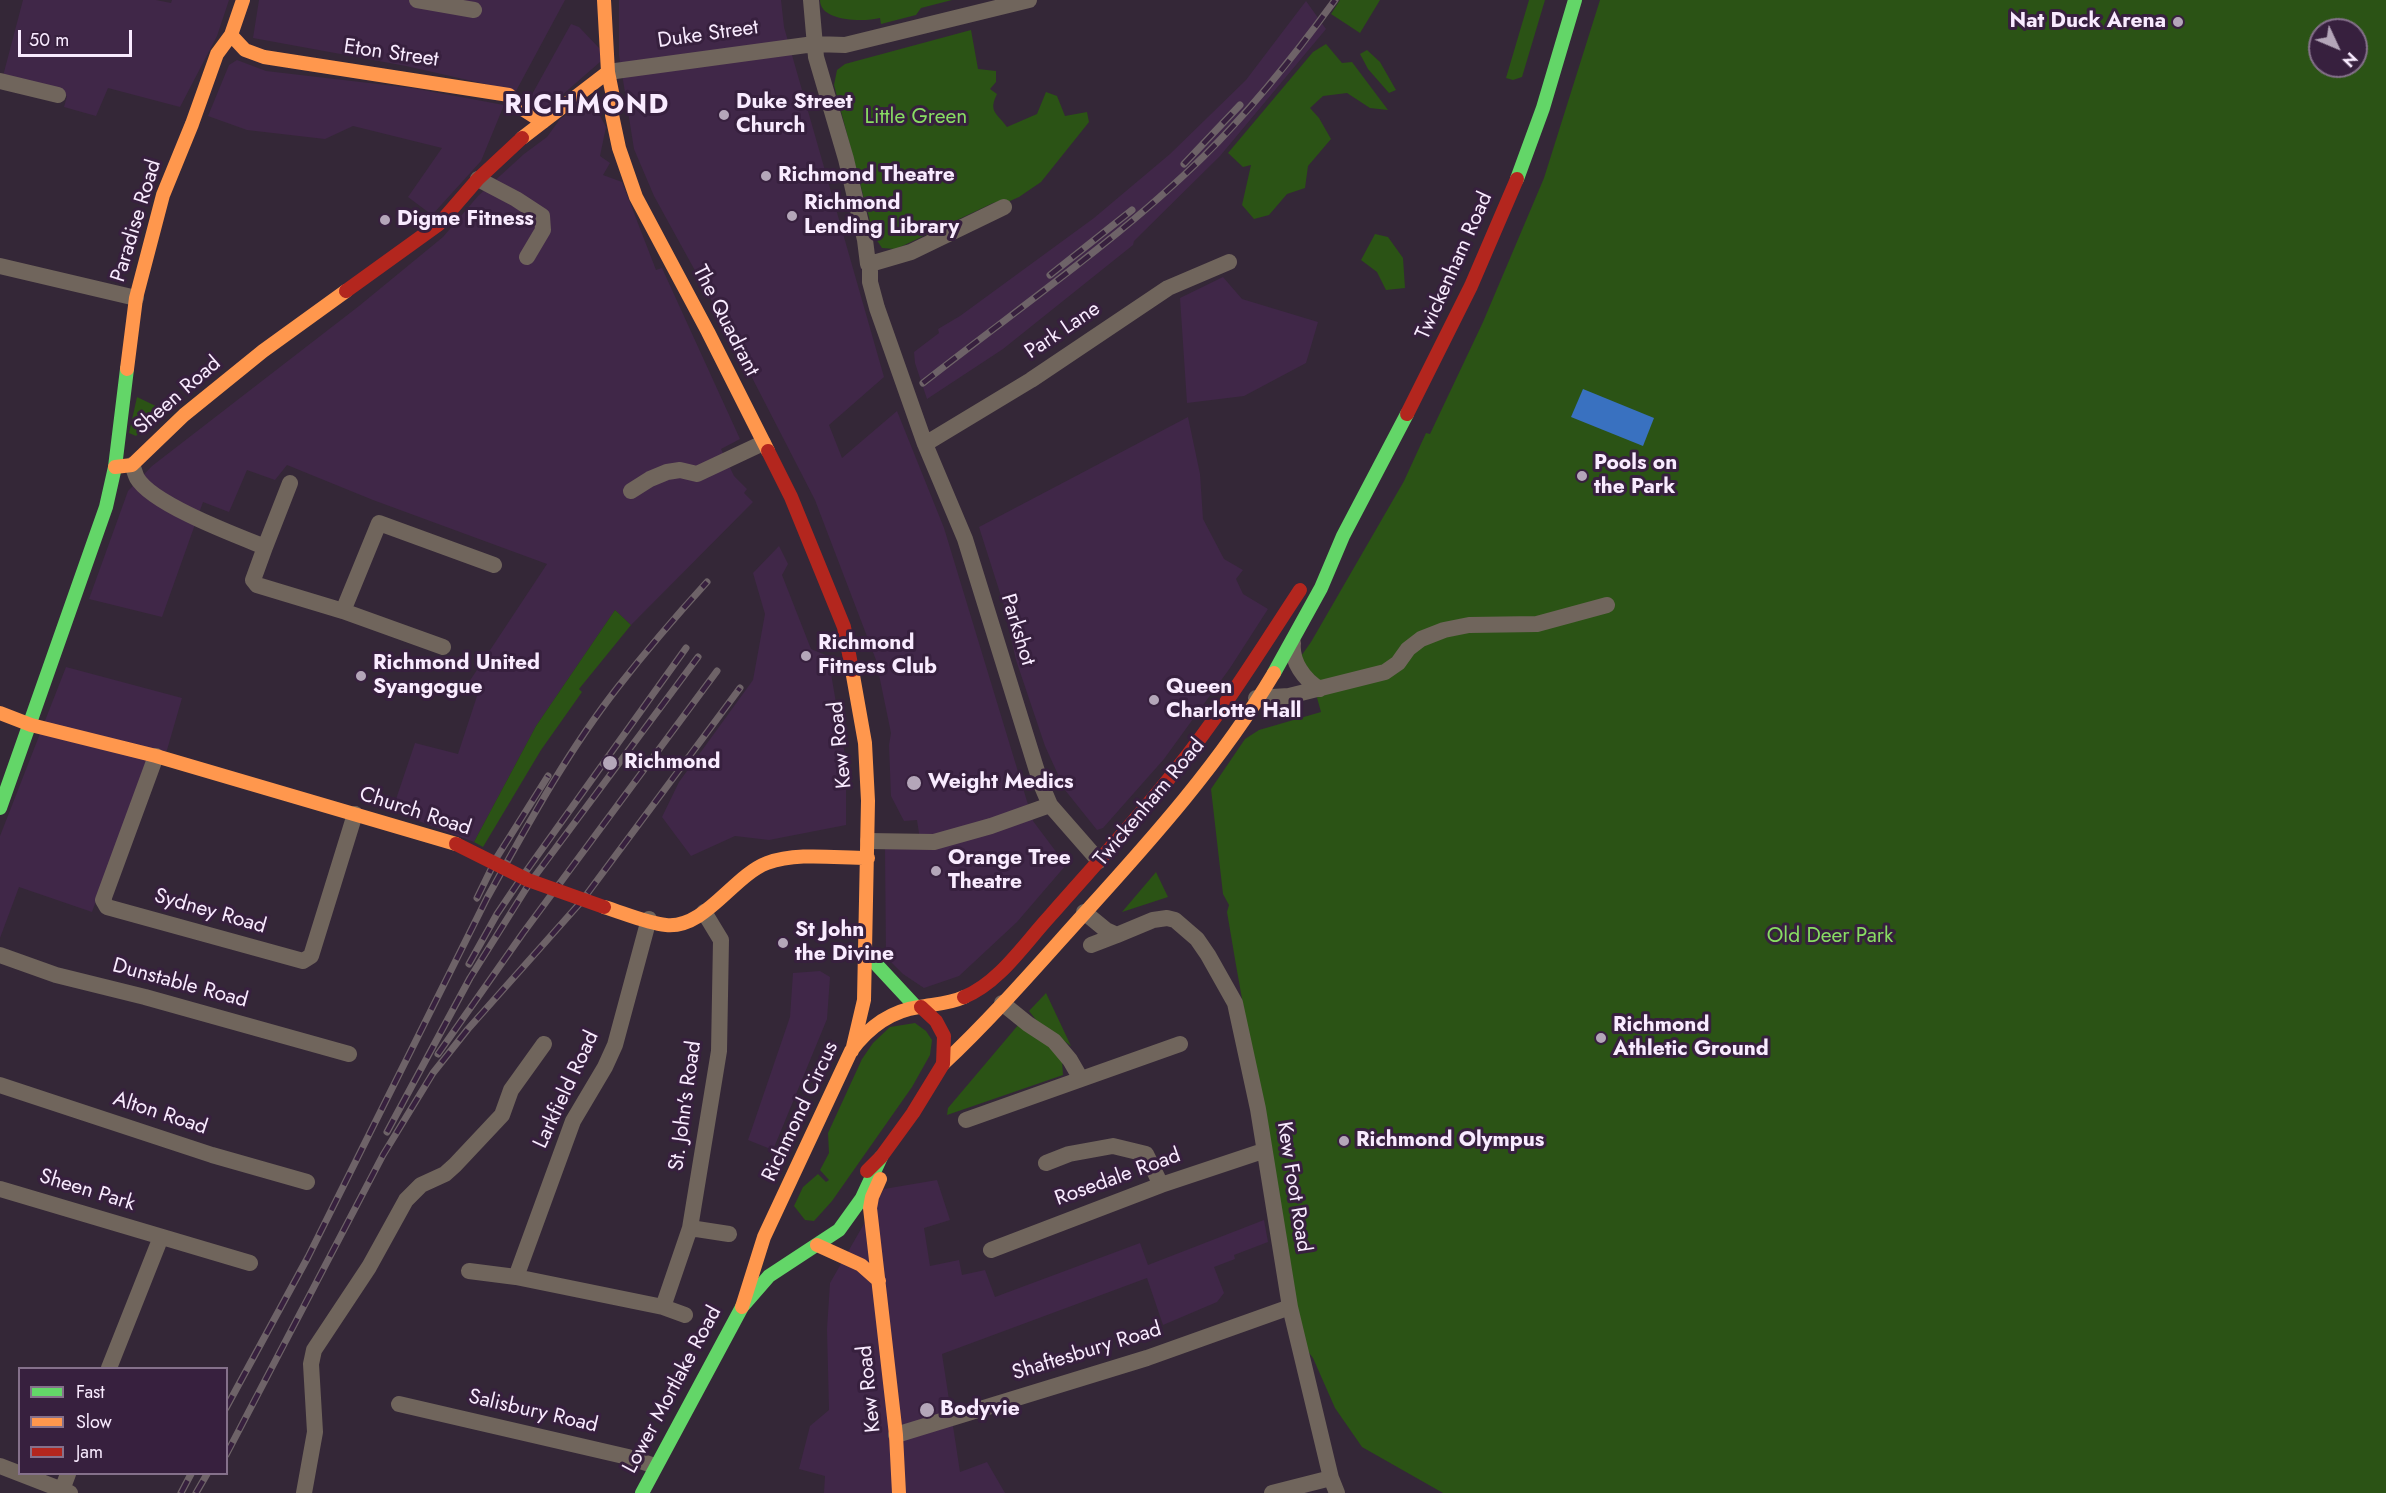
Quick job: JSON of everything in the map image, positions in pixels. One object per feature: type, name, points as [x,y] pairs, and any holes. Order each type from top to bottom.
[{"type":"main road","name":"Paradise Road","points":[[115,467],[136,298],[163,195],[217,54],[231,35],[243,0]]},
{"type":"main road","name":"The Quadrant","points":[[604,0],[608,72],[614,102],[612,115],[619,148],[636,197],[708,332],[791,497],[810,542]]},
{"type":"main road","name":"Twickenham Road","points":[[943,1064],[982,1027],[1146,846],[1259,698],[1321,588],[1343,536],[1427,377],[1493,237],[1543,108],[1575,0]]},
{"type":"main road","name":"Eton Street","points":[[231,35],[236,43],[248,52],[264,57],[509,95],[524,110],[543,122]]},
{"type":"main road","name":"Sheen Road","points":[[115,467],[124,468],[132,465],[184,415],[263,351],[439,224],[478,179],[510,147],[608,72]]},
{"type":"main road","points":[[579,96],[596,103],[612,115]]},
{"type":"main road","points":[[0,808],[106,507],[115,467]]},
{"type":"main road","name":"Twickenham Road","points":[[918,1007],[948,1004],[973,994],[999,973],[1177,769],[1309,577],[1343,536]]},
{"type":"main road","name":"Kew Road","points":[[810,542],[844,627],[865,743],[868,858],[864,1000],[851,1051]]},
{"type":"main road","name":"Church Road","points":[[0,713],[31,725],[156,756],[456,844],[519,878],[554,892],[667,925],[677,925],[704,912],[768,863],[785,860],[868,858]]},
{"type":"main road","points":[[852,1186],[881,1157],[913,1113],[943,1064],[944,1036],[936,1021],[918,1007],[864,951]]},
{"type":"main road","name":"Richmond Circus","points":[[784,1223],[780,1207],[851,1051],[863,1035],[881,1020],[918,1007]]},
{"type":"main road","name":"Kew Road","points":[[899,1493],[896,1435],[870,1208],[872,1197],[913,1113]]},
{"type":"main road","points":[[817,1245],[839,1230],[852,1214],[881,1157]]},
{"type":"main road","name":"Lower Mortlake Road","points":[[642,1493],[742,1307],[760,1246],[780,1207]]},
{"type":"main road","points":[[803,1239],[861,1265],[879,1281]]},
{"type":"main road","name":"Lower Mortlake Road","points":[[742,1307],[769,1276],[817,1245]]},
{"type":"street","points":[[417,0],[474,10]]},
{"type":"street","points":[[811,0],[816,57],[846,159],[865,240],[868,264],[911,252],[1004,207]]},
{"type":"street","name":"Duke Street","points":[[608,72],[814,44],[845,45],[1029,0]]},
{"type":"street","points":[[0,81],[58,95]]},
{"type":"street","points":[[478,179],[542,216],[543,230],[528,257]]},
{"type":"street","name":"Park Lane","points":[[926,444],[1031,380],[1168,288],[1229,262]]},
{"type":"street","name":"Parkshot","points":[[870,264],[870,282],[877,308],[926,444],[965,539],[1026,736],[1050,805],[1099,861]]},
{"type":"street","points":[[0,266],[136,298]]},
{"type":"street","points":[[631,491],[667,472],[680,470],[697,474],[763,443]]},
{"type":"street","points":[[132,465],[137,478],[153,494],[194,517],[265,547]]},
{"type":"street","points":[[290,483],[254,580],[257,585],[344,611],[443,647]]},
{"type":"street","points":[[344,611],[379,523],[494,565]]},
{"type":"street","points":[[1221,708],[1243,699],[1289,696],[1385,672],[1398,663],[1408,649],[1421,639],[1444,630],[1480,624],[1536,624],[1607,605]]},
{"type":"street","points":[[1294,639],[1292,650],[1298,666],[1312,684],[1320,689]]},
{"type":"street","name":"Sydney Road","points":[[156,756],[103,900],[107,907],[303,961],[311,956],[355,814]]},
{"type":"street","points":[[868,841],[934,842],[991,826],[1050,805]]},
{"type":"street","name":"St. John's Road","points":[[663,1307],[690,1228],[719,1051],[721,940],[704,912]]},
{"type":"street","points":[[1084,912],[1106,930],[1117,935]]},
{"type":"street","name":"Kew Foot Road","points":[[1117,935],[1153,920],[1167,918],[1175,920],[1197,939],[1235,1003],[1258,1109],[1290,1308],[1334,1486]]},
{"type":"street","name":"Larkfield Road","points":[[516,1277],[573,1121],[605,1067],[615,1045],[649,919]]},
{"type":"street","points":[[1091,945],[1117,935]]},
{"type":"street","name":"Dunstable Road","points":[[0,956],[56,975],[145,997],[349,1054]]},
{"type":"street","points":[[1002,1003],[1054,1041],[1070,1060],[1081,1079]]},
{"type":"street","points":[[304,1493],[315,1432],[311,1364],[314,1350],[369,1267],[406,1200],[421,1185],[445,1174],[502,1115],[511,1090],[544,1044]]},
{"type":"street","points":[[966,1120],[1180,1044]]},
{"type":"street","name":"Alton Road","points":[[0,1085],[212,1155],[307,1182]]},
{"type":"street","points":[[1046,1163],[1069,1154],[1113,1146],[1146,1154],[1161,1185]]},
{"type":"street","name":"Rosedale Road","points":[[991,1250],[1161,1185],[1263,1151]]},
{"type":"street","name":"Sheen Park","points":[[0,1189],[250,1263]]},
{"type":"street","points":[[690,1228],[729,1234]]},
{"type":"street","points":[[109,1367],[161,1237]]},
{"type":"street","points":[[470,1271],[516,1277],[663,1307],[685,1315]]},
{"type":"street","name":"Shaftesbury Road","points":[[896,1435],[1147,1358],[1290,1308]]},
{"type":"street","name":"Salisbury Road","points":[[399,1404],[628,1457],[655,1466]]},
{"type":"street","points":[[0,1466],[18,1473]]},
{"type":"street","points":[[24,1475],[66,1491],[68,1475]]},
{"type":"street","points":[[1272,1493],[1334,1486]]},
{"type":"shaded area","points":[[23,0],[156,0],[171,3],[172,0],[229,0],[217,36],[180,107],[108,88],[96,116],[64,107],[67,96],[3,76]]},
{"type":"shaded area","points":[[259,0],[565,0],[516,91],[406,66],[253,38]]},
{"type":"shaded area","points":[[619,0],[781,0],[784,27],[884,377],[829,425],[842,458],[897,411],[944,528],[1033,821],[1066,865],[1017,922],[959,976],[924,988],[903,974],[886,957],[885,849],[918,847],[919,833],[917,820],[904,821],[891,796],[889,745],[891,733],[876,660],[815,500],[726,327],[654,196],[634,149],[619,55]]},
{"type":"shaded area","points":[[1306,1],[1326,29],[1220,156],[1134,241],[1133,245],[1003,349],[927,399],[915,363],[914,352],[939,333],[938,329],[960,316],[1094,218],[1170,154],[1246,80]]},
{"type":"shaded area","points":[[571,24],[579,27],[601,50],[600,62],[545,110],[538,108],[530,98]]},
{"type":"shaded area","points":[[237,60],[266,71],[412,88],[504,105],[481,161],[432,215],[408,197],[442,148],[353,126],[325,139],[247,130],[208,116],[229,65]]},
{"type":"shaded area","points":[[578,107],[599,114],[606,127],[600,156],[610,163],[603,175],[622,182],[656,270],[662,268],[740,439],[721,449],[734,476],[747,489],[744,493],[753,502],[631,625],[615,610],[536,726],[474,842],[392,811],[415,743],[458,754],[479,690],[469,682],[547,564],[373,500],[287,465],[275,480],[247,470],[229,512],[203,502],[162,617],[89,599],[128,491],[152,466],[359,306],[443,237],[478,196],[524,154],[547,137],[560,119]]},
{"type":"shaded area","points":[[1223,277],[1242,299],[1318,322],[1306,363],[1244,396],[1187,403],[1180,298]]},
{"type":"shaded area","points":[[1188,417],[1200,474],[1203,519],[1224,559],[1243,570],[1236,579],[1243,594],[1268,609],[1230,668],[1164,759],[1103,828],[1097,830],[1065,790],[1045,746],[1016,660],[1007,620],[1011,615],[1007,615],[979,527]]},
{"type":"shaded area","points":[[779,546],[788,564],[782,575],[811,649],[828,656],[846,761],[846,825],[769,840],[735,836],[691,856],[662,817],[679,782],[753,680],[765,614],[753,573]]},
{"type":"shaded area","points":[[66,667],[182,698],[167,750],[142,775],[92,912],[19,887],[0,938],[0,836]]},
{"type":"shaded area","points":[[820,971],[830,977],[827,1019],[773,1150],[748,1140],[790,1017],[793,973]]},
{"type":"shaded area","points":[[937,1180],[950,1220],[924,1228],[930,1266],[959,1260],[962,1275],[985,1270],[995,1297],[1140,1243],[1148,1265],[1264,1220],[1268,1242],[1234,1255],[1235,1259],[1214,1267],[1224,1293],[1217,1302],[1163,1325],[1147,1278],[942,1354],[960,1472],[987,1462],[1005,1493],[824,1493],[825,1476],[799,1469],[810,1426],[829,1410],[827,1329],[830,1283],[884,1189]]},
{"type":"green space","points":[[820,0],[952,0],[921,8],[916,15],[881,24],[880,18],[854,20],[827,13]]},
{"type":"green space","points":[[1340,0],[1380,0],[1360,33],[1331,14]]},
{"type":"green space","points":[[1529,0],[1545,0],[1522,77],[1513,80],[1506,78]]},
{"type":"green space","name":"Old Deer Park","points":[[1600,0],[2386,0],[2386,1493],[1443,1493],[1362,1447],[1335,1408],[1313,1358],[1304,1346],[1236,965],[1227,912],[1229,905],[1223,894],[1211,789],[1245,739],[1259,730],[1321,712],[1311,676],[1299,659],[1404,481],[1426,433],[1430,434],[1483,322],[1544,178]]},
{"type":"green space","name":"Little Green","points":[[971,30],[978,69],[996,71],[996,82],[990,89],[997,94],[993,105],[997,115],[1007,127],[1037,114],[1046,92],[1057,96],[1065,116],[1087,112],[1089,122],[1041,182],[1019,197],[1003,204],[1002,201],[993,203],[896,249],[882,248],[874,236],[834,85],[837,70],[845,64]]},
{"type":"green space","points":[[1326,44],[1342,63],[1352,62],[1388,110],[1370,108],[1347,93],[1323,96],[1310,108],[1319,118],[1331,139],[1308,166],[1305,188],[1287,194],[1269,215],[1254,219],[1242,205],[1251,165],[1243,167],[1228,153],[1313,52]]},
{"type":"green space","points":[[1367,50],[1380,62],[1396,90],[1389,93],[1368,69],[1360,54]]},
{"type":"green space","points":[[1375,234],[1388,237],[1403,258],[1405,288],[1386,290],[1377,272],[1361,260]]},
{"type":"green space","points":[[137,397],[160,408],[147,423],[145,422],[144,427],[136,436],[129,433]]},
{"type":"green space","points":[[615,610],[631,625],[579,689],[582,692],[541,750],[483,847],[474,842],[536,726]]},
{"type":"green space","points":[[1156,872],[1168,897],[1122,912]]},
{"type":"green space","points":[[1046,993],[1071,1046],[1037,1021],[1029,1011]]},
{"type":"green space","points":[[915,1023],[926,1031],[932,1040],[930,1055],[912,1087],[832,1201],[814,1221],[805,1220],[794,1206],[803,1187],[818,1174],[826,1182],[829,1180],[820,1170],[829,1153],[828,1133],[862,1059],[873,1043],[890,1027]]},
{"type":"green space","points":[[1019,1024],[1044,1040],[1062,1060],[1063,1075],[947,1115],[948,1108]]},
{"type":"water","points":[[1583,389],[1654,418],[1643,446],[1571,417]]},
{"type":"railway","points":[[923,383],[1066,274],[1170,188],[1221,139],[1256,101],[1335,0]]},
{"type":"railway","points":[[1184,164],[1240,105]]},
{"type":"railway","points":[[1050,275],[1132,210]]},
{"type":"railway","points":[[228,1404],[308,1257],[487,898],[533,817],[599,712],[650,647],[707,582]]},
{"type":"railway","points":[[469,964],[497,914],[522,877],[686,648]]},
{"type":"railway","points":[[387,1132],[470,978],[529,884],[698,657]]},
{"type":"railway","points":[[438,1054],[523,933],[717,671]]},
{"type":"railway","points":[[228,1451],[383,1155],[433,1073],[468,1029],[581,902],[740,688]]},
{"type":"railway","points":[[477,898],[497,857],[548,776]]},
{"type":"railway","points":[[181,1493],[190,1475]]},
{"type":"railway","points":[[196,1493],[206,1475]]},
{"type":"traffic: fast","points":[[1517,179],[1543,108],[1575,0]]},
{"type":"traffic: fast","points":[[0,808],[106,507],[115,467],[127,369]]},
{"type":"traffic: fast","points":[[1274,673],[1321,588],[1343,536],[1407,414]]},
{"type":"traffic: fast","points":[[864,951],[916,1007]]},
{"type":"traffic: fast","points":[[642,1493],[742,1307],[769,1276],[839,1230],[862,1198],[881,1157]]},
{"type":"traffic: slow","points":[[127,369],[136,298],[163,195],[217,54],[231,35],[243,0]]},
{"type":"traffic: slow","points":[[604,0],[608,72],[614,102],[612,115],[619,148],[636,197],[768,451]]},
{"type":"traffic: slow","points":[[231,35],[245,50],[264,57],[509,95],[524,110],[543,122]]},
{"type":"traffic: slow","points":[[522,138],[608,72]]},
{"type":"traffic: slow","points":[[115,467],[132,465],[184,415],[263,351],[346,291]]},
{"type":"traffic: slow","points":[[852,670],[865,743],[868,801],[864,1000],[852,1051]]},
{"type":"traffic: slow","points":[[943,1064],[980,1028],[1160,828],[1232,738],[1274,673]]},
{"type":"traffic: slow","points":[[0,713],[31,725],[156,756],[456,844]]},
{"type":"traffic: slow","points":[[604,907],[651,922],[666,925],[680,924],[706,911],[742,879],[767,863],[817,856],[868,858]]},
{"type":"traffic: slow","points":[[742,1307],[764,1237],[851,1051],[872,1028],[899,1012],[964,997]]},
{"type":"traffic: slow","points":[[880,1179],[870,1208],[896,1435],[899,1493]]},
{"type":"traffic: slow","points":[[817,1245],[861,1265],[879,1281]]},
{"type":"traffic: jam","points":[[346,291],[439,224],[478,179],[522,138]]},
{"type":"traffic: jam","points":[[1407,414],[1471,286],[1517,179]]},
{"type":"traffic: jam","points":[[768,451],[791,497],[844,627],[852,670]]},
{"type":"traffic: jam","points":[[964,997],[989,982],[1011,961],[1160,790],[1224,705],[1300,590]]},
{"type":"traffic: jam","points":[[456,844],[528,880],[604,907]]},
{"type":"traffic: jam","points":[[867,1171],[881,1157],[913,1113],[943,1064],[944,1036],[936,1021],[921,1007]]},
{"type":"place","name":"Nat Duck Arena","points":[[2178,22]]},
{"type":"place","name":"Duke Street Church","points":[[724,115]]},
{"type":"place","name":"Richmond Theatre","points":[[766,176]]},
{"type":"place","name":"Richmond Lending Library","points":[[792,216]]},
{"type":"place","name":"Digme Fitness","points":[[385,220]]},
{"type":"place","name":"Pools on the Park","points":[[1582,476]]},
{"type":"place","name":"Richmond Fitness Club","points":[[806,656]]},
{"type":"place","name":"Richmond United Syangogue","points":[[361,676]]},
{"type":"place","name":"Queen Charlotte Hall","points":[[1154,700]]},
{"type":"place","name":"Richmond","points":[[610,763]]},
{"type":"place","name":"Weight Medics","points":[[914,783]]},
{"type":"place","name":"Orange Tree Theatre","points":[[936,871]]},
{"type":"place","name":"St John the Divine","points":[[783,943]]},
{"type":"place","name":"Richmond Athletic Ground","points":[[1601,1038]]},
{"type":"place","name":"Richmond Olympus","points":[[1344,1141]]},
{"type":"place","name":"Bodyvie","points":[[927,1410]]},
{"type":"district","name":"RICHMOND","points":[[587,106]]}]
